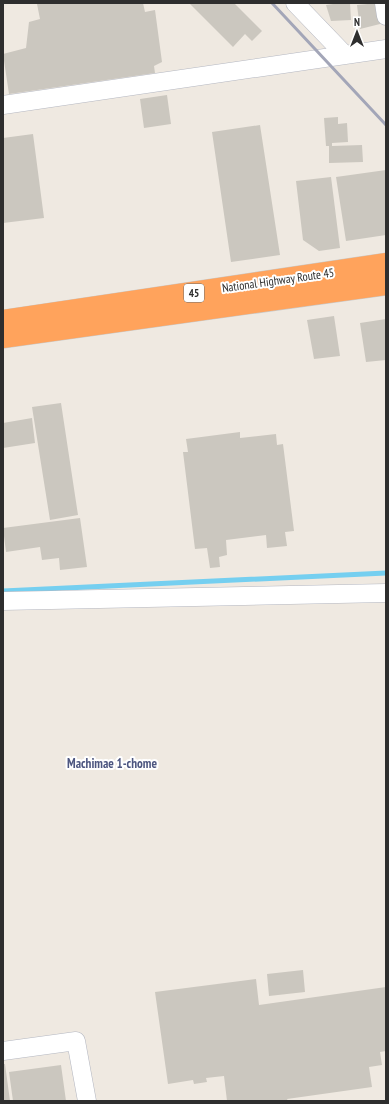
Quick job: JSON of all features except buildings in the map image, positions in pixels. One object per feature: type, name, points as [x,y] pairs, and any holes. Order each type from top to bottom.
[{"type":"highway","name":"National Highway Route 45","points":[[3,321],[386,264]]},
{"type":"highway","name":"National Highway Route 45","points":[[3,337],[386,284]]},
{"type":"street","points":[[295,3],[345,55]]},
{"type":"street","points":[[384,3],[386,16]]},
{"type":"street","points":[[3,104],[386,49]]},
{"type":"street","points":[[3,601],[386,593]]},
{"type":"street","points":[[3,1051],[76,1041],[87,1101]]},
{"type":"waterway","points":[[3,591],[386,573]]},
{"type":"railway","points":[[272,3],[386,125]]},
{"type":"district","name":"Machimae 1-chome","points":[[112,763]]}]
